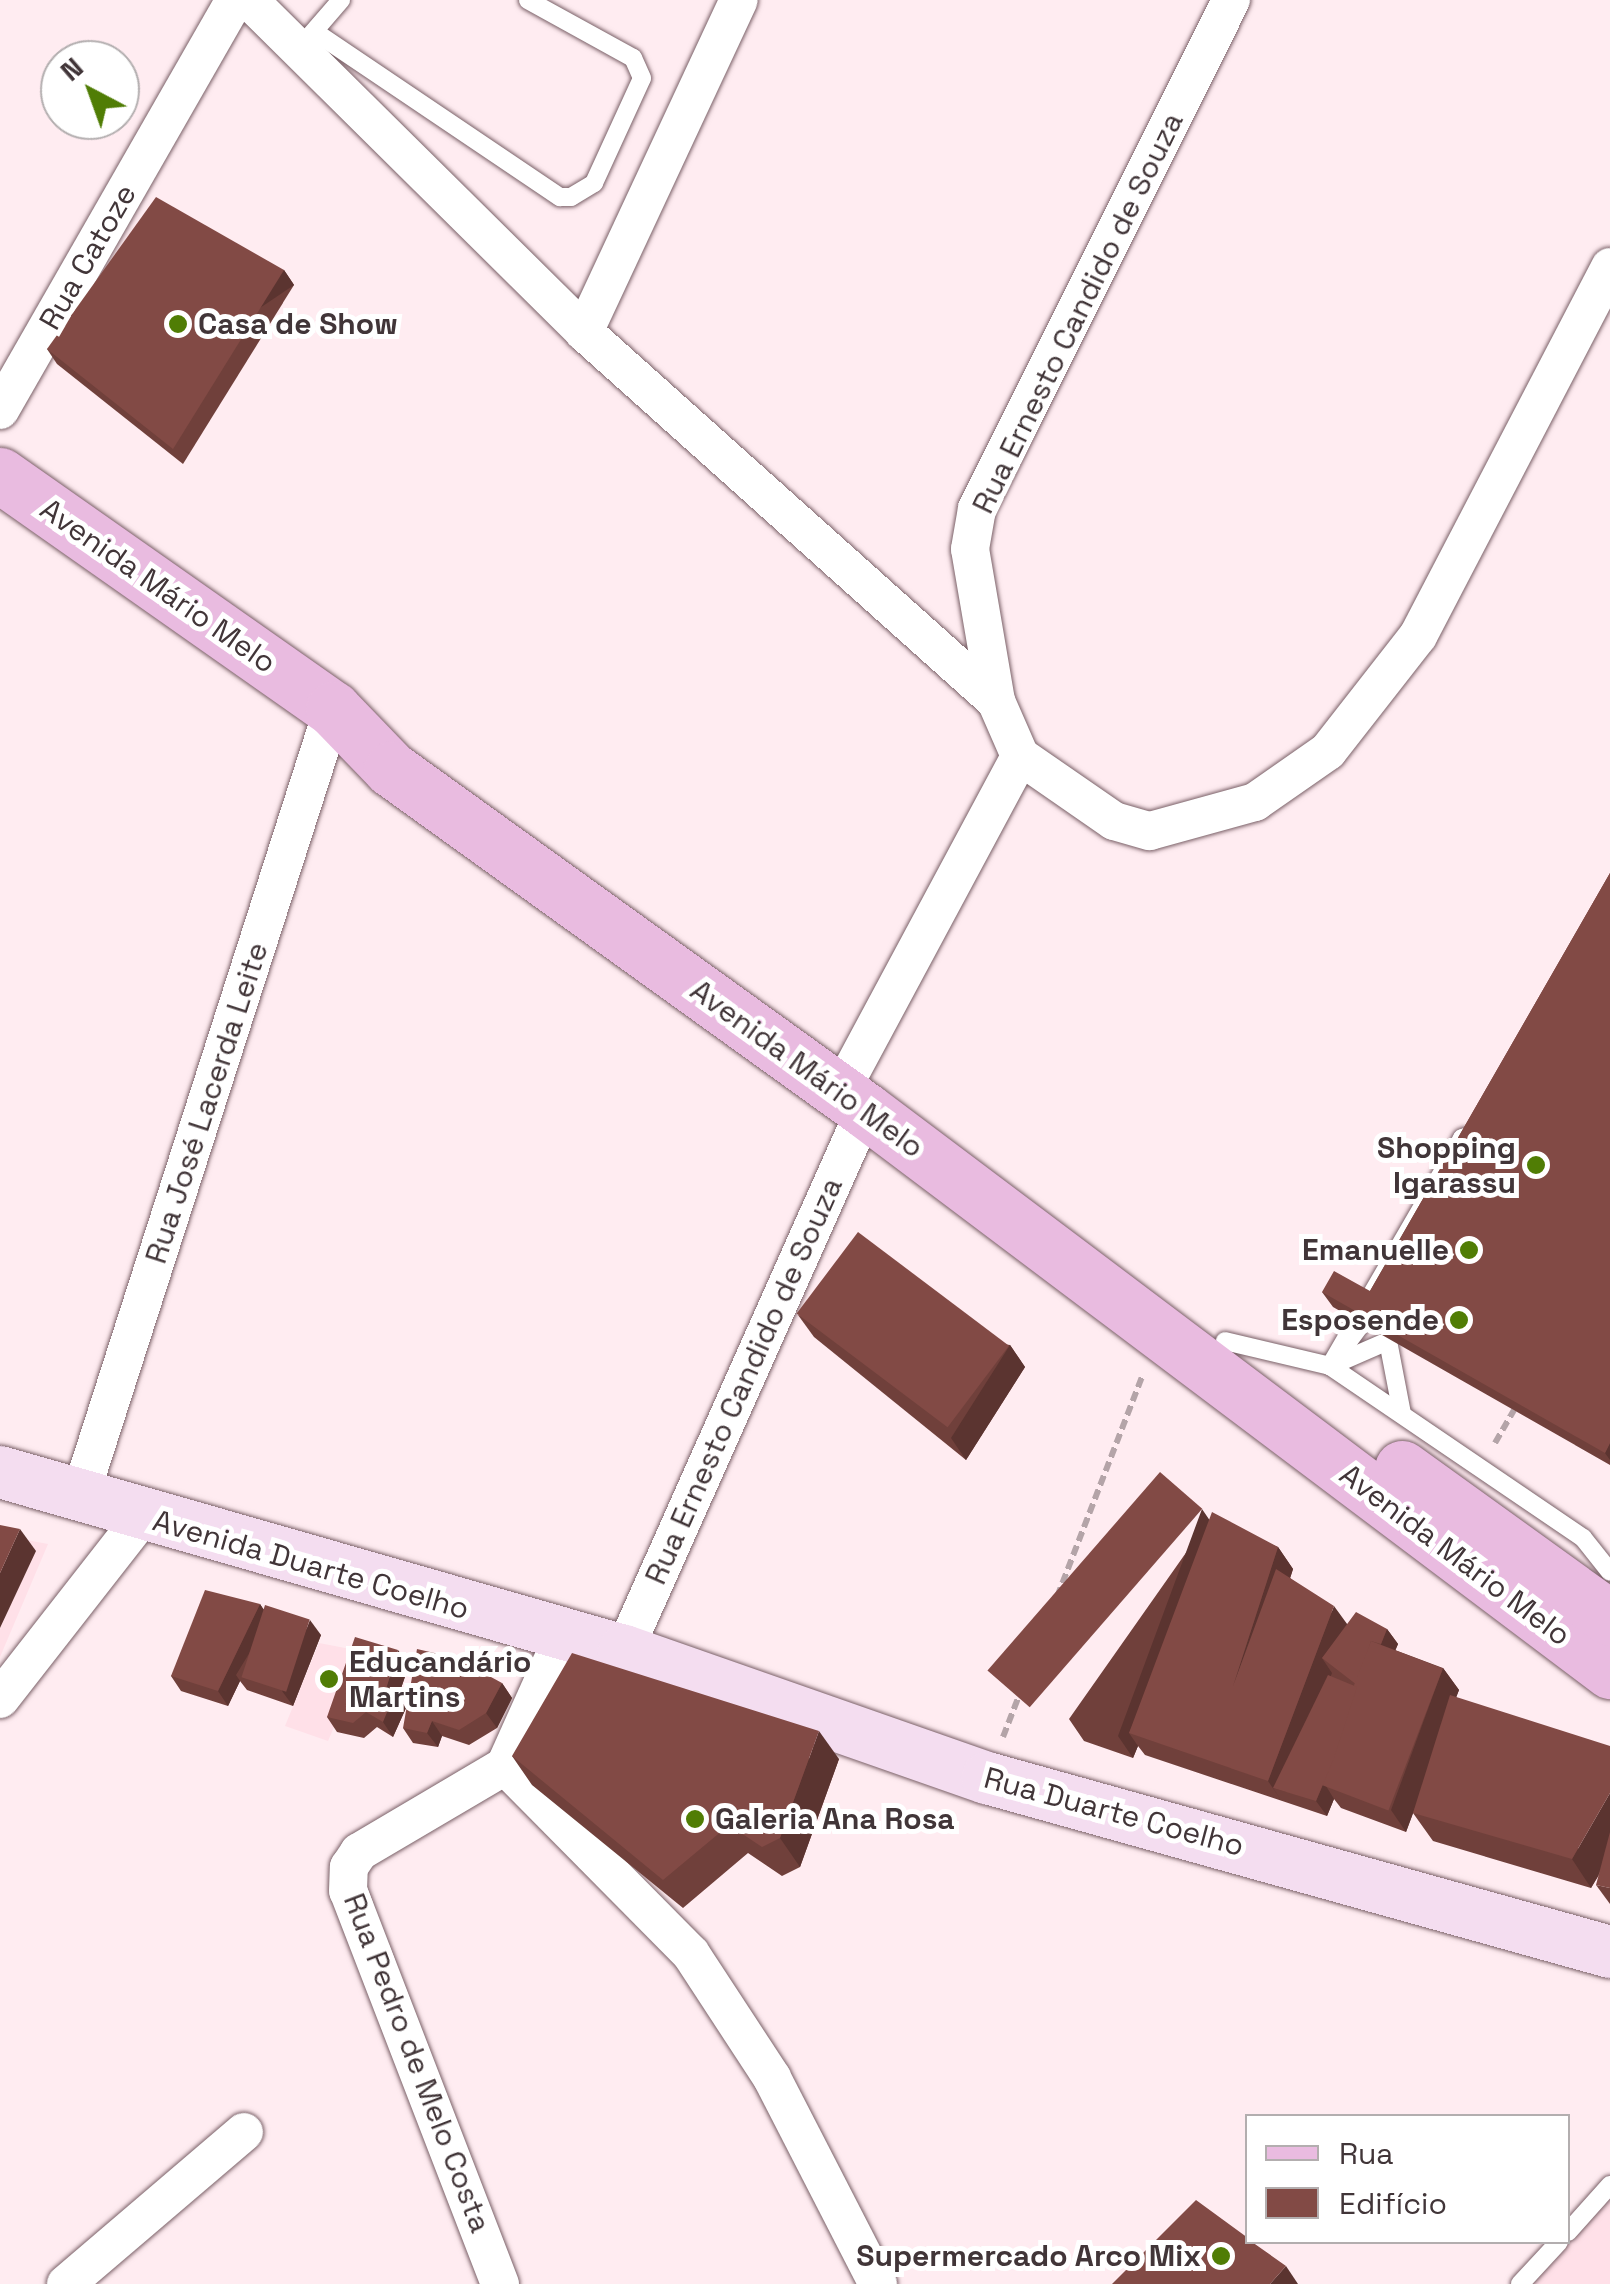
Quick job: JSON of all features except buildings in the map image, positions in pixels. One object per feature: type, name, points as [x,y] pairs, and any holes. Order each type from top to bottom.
[{"type":"main road","name":"Avenida Mário Melo","points":[[0,474],[333,709],[392,768],[1225,1340],[1609,1581]]},
{"type":"main road","name":"Avenida Mário Melo","points":[[859,1089],[1160,1332],[1610,1671]]},
{"type":"main road","name":"Avenida Duarte Coelho","points":[[0,1472],[563,1638],[624,1652]]},
{"type":"main road","name":"Rua Duarte Coelho","points":[[624,1652],[988,1778],[1610,1952]]},
{"type":"street","name":"Rua Catoze","points":[[0,410],[235,0]]},
{"type":"street","points":[[249,0],[307,40],[584,332],[996,701]]},
{"type":"street","points":[[584,332],[738,0]]},
{"type":"street","name":"Rua Ernesto Candido de Souza","points":[[624,1652],[859,1089],[1020,756],[996,701],[970,549],[977,509],[1231,0]]},
{"type":"street","points":[[1020,756],[1114,821],[1150,832],[1255,802],[1328,751],[1418,636],[1607,283]]},
{"type":"street","name":"Rua José Lacerda Leite","points":[[80,1496],[333,709]]},
{"type":"street","points":[[0,1700],[142,1516]]},
{"type":"street","points":[[563,1638],[506,1766],[691,1954],[772,2078],[878,2284]]},
{"type":"street","name":"Rua Pedro de Melo Costa","points":[[500,2284],[348,1890],[350,1866],[359,1852],[506,1766]]},
{"type":"street","points":[[66,2284],[244,2132]]},
{"type":"lane","points":[[341,0],[307,40],[560,197],[571,196],[594,184],[642,78],[633,58],[528,0]]},
{"type":"lane","points":[[1330,1366],[1362,1324],[1471,1129]]},
{"type":"lane","points":[[1225,1340],[1330,1366],[1584,1538],[1609,1581]]},
{"type":"lane","points":[[1330,1366],[1389,1340],[1402,1414]]},
{"type":"lane","points":[[1570,2230],[1610,2186]]},
{"type":"lane","points":[[1520,2284],[1556,2244]]},
{"type":"path","points":[[988,1778],[1160,1332]]},
{"type":"shaded area","points":[[0,1535],[48,1544],[0,1657]]},
{"type":"shaded area","name":"Educandário Martins","points":[[319,1643],[366,1652],[328,1741],[285,1726]]},
{"type":"shaded area","points":[[1610,2184],[1610,2284],[1512,2284],[1552,2244],[1570,2244],[1570,2225]]},
{"type":"place","name":"Casa de Show","points":[[178,324]]},
{"type":"place","name":"Shopping Igarassu","points":[[1536,1165]]},
{"type":"place","name":"Emanuelle","points":[[1469,1250]]},
{"type":"place","name":"Esposende","points":[[1459,1320]]},
{"type":"place","name":"Educandário Martins","points":[[329,1679]]},
{"type":"place","name":"Galeria Ana Rosa","points":[[695,1819]]},
{"type":"place","name":"Supermercado Arco Mix","points":[[1221,2256]]}]
